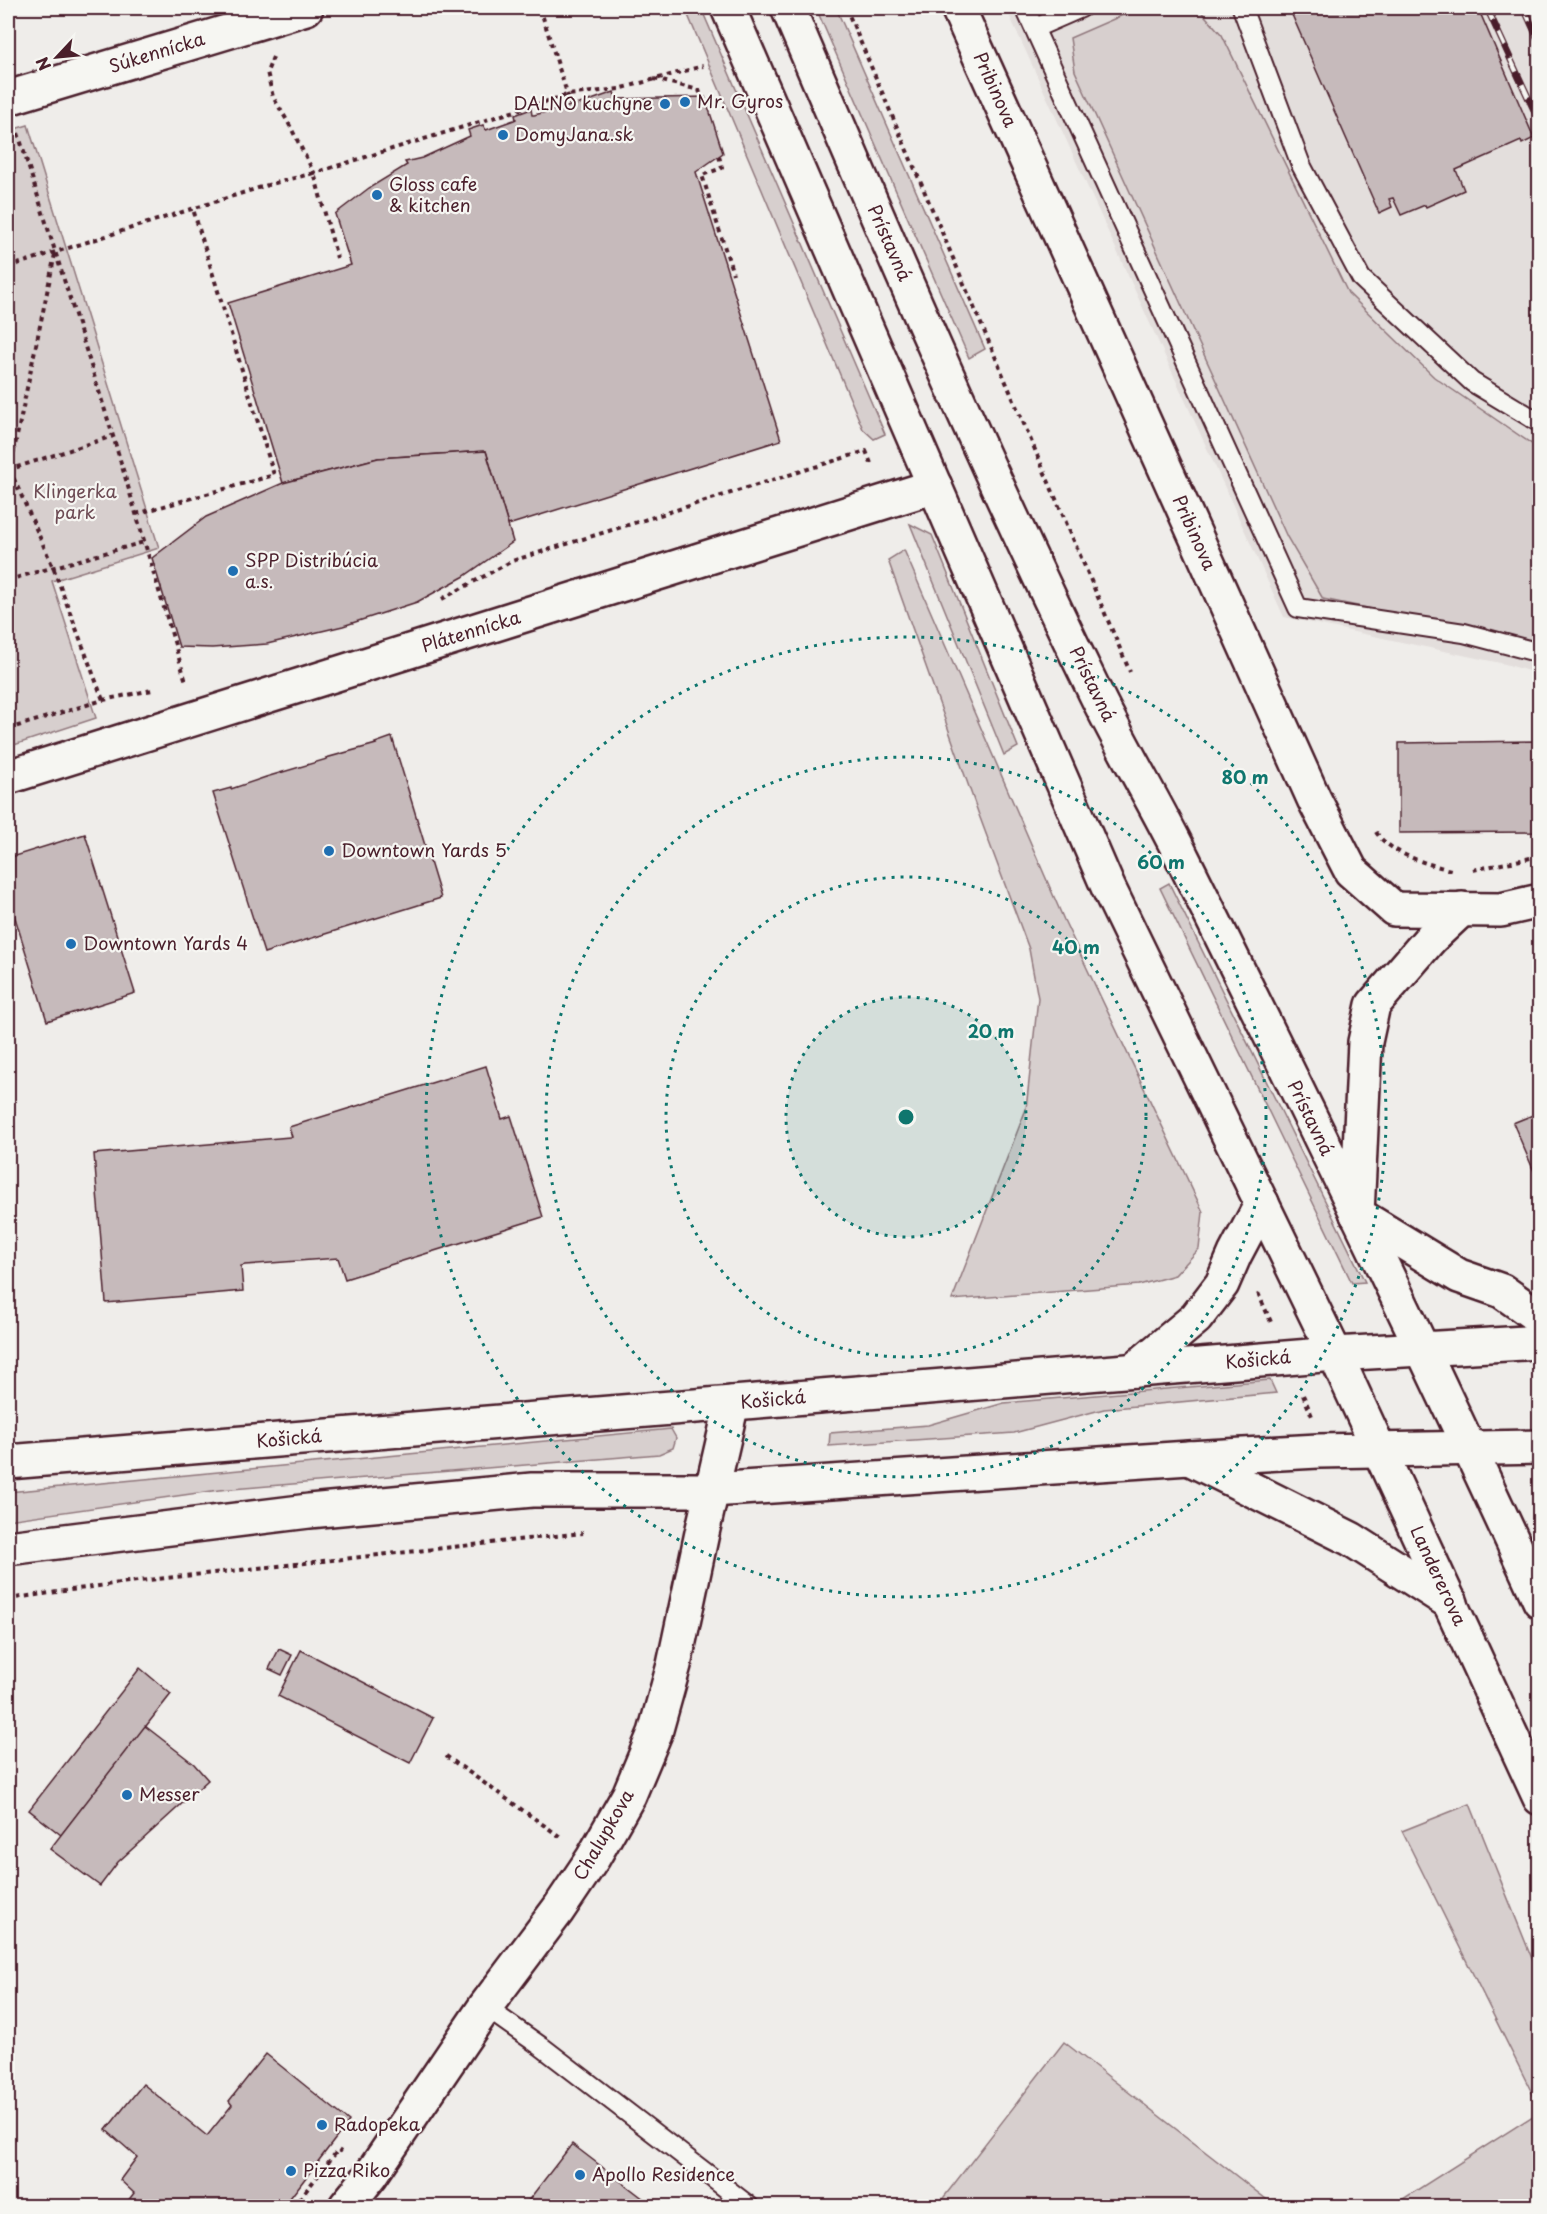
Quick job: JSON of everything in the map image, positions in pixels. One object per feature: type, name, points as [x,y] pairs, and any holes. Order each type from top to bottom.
[{"type":"main road","name":"Súkennícka","points":[[12,113],[306,8]]},
{"type":"main road","points":[[728,8],[1108,887],[1335,1354]]},
{"type":"main road","name":"Prístavná","points":[[788,8],[888,243],[1093,689],[1162,818],[1422,1348]]},
{"type":"main road","name":"Pribinova","points":[[958,8],[1314,799],[1351,871],[1394,909],[1501,910],[1539,901]]},
{"type":"main road","name":"Plátennícka","points":[[8,777],[935,486]]},
{"type":"main road","points":[[1462,909],[1431,938],[1373,1005],[1365,1042],[1357,1214],[1459,1276],[1502,1291],[1539,1318]]},
{"type":"main road","points":[[1134,1370],[1196,1318],[1222,1284],[1262,1203]]},
{"type":"main road","name":"Košická","points":[[8,1462],[1335,1354],[1539,1342]]},
{"type":"main road","points":[[1422,1348],[1539,1600]]},
{"type":"main road","name":"Landererova","points":[[1335,1354],[1539,1798]]},
{"type":"main road","name":"Chalupkova","points":[[346,2206],[371,2175],[484,2007],[558,1910],[593,1858],[629,1795],[655,1733],[674,1665],[732,1403]]},
{"type":"main road","points":[[8,1548],[309,1511],[532,1490],[712,1490],[1189,1458],[1379,1450],[1539,1447]]},
{"type":"main road","points":[[1189,1458],[1351,1539],[1451,1603]]},
{"type":"lane","points":[[1025,8],[1298,608],[1464,633],[1539,653]]},
{"type":"lane","points":[[1035,28],[1081,8]]},
{"type":"lane","points":[[1242,8],[1301,165],[1361,278],[1472,382],[1539,423]]},
{"type":"lane","points":[[484,2007],[542,2047],[748,2206]]},
{"type":"path","points":[[540,8],[571,106]]},
{"type":"path","points":[[846,8],[1134,681]]},
{"type":"path","points":[[274,55],[267,72],[273,97],[314,173],[337,258]]},
{"type":"path","points":[[8,267],[567,95],[619,89],[703,66]]},
{"type":"path","points":[[653,79],[699,90],[701,96]]},
{"type":"path","points":[[12,113],[113,436],[186,683],[176,685]]},
{"type":"path","points":[[719,156],[722,168],[702,175],[733,274]]},
{"type":"path","points":[[136,514],[274,475],[193,209]]},
{"type":"path","points":[[8,479],[55,253]]},
{"type":"path","points":[[9,470],[113,436]]},
{"type":"path","points":[[433,604],[512,561],[866,451]]},
{"type":"path","points":[[9,470],[52,567],[103,700]]},
{"type":"path","points":[[8,580],[144,542]]},
{"type":"path","points":[[8,729],[103,700],[155,689]]},
{"type":"path","points":[[8,1599],[120,1583],[583,1533]]},
{"type":"path","points":[[446,1756],[593,1858]]},
{"type":"shaded area","points":[[1006,8],[1539,8],[1539,674],[1505,664],[1284,617]]},
{"type":"green space","points":[[685,8],[701,8],[885,434],[874,439],[863,429]]},
{"type":"green space","points":[[816,8],[836,8],[985,349],[969,358]]},
{"type":"green space","points":[[1139,8],[1198,8],[1222,35],[1348,293],[1434,377],[1539,449],[1539,643],[1323,599],[1287,537],[1075,71],[1070,38]]},
{"type":"green space","name":"Klingerka park","points":[[28,125],[159,548],[52,581],[96,718],[8,747],[8,131]]},
{"type":"green space","points":[[910,524],[932,535],[1018,747],[1004,755]]},
{"type":"green space","points":[[904,550],[1064,920],[1203,1212],[1199,1249],[1175,1275],[1139,1285],[952,1300],[1026,1109],[1038,998],[1029,949],[888,560]]},
{"type":"green space","points":[[1169,883],[1365,1282],[1352,1283],[1160,888]]},
{"type":"green space","points":[[1270,1380],[1276,1393],[1104,1409],[1014,1433],[829,1446],[830,1433],[928,1425],[1004,1403]]},
{"type":"green space","points":[[671,1429],[676,1438],[673,1448],[659,1454],[219,1490],[8,1520],[8,1492]]},
{"type":"green space","points":[[1470,1804],[1539,1976],[1539,2107],[1402,1831]]},
{"type":"green space","points":[[1064,2042],[1275,2206],[937,2206]]},
{"type":"green space","points":[[1539,2112],[1539,2206],[1392,2206]]},
{"type":"building","points":[[1289,8],[1478,8],[1534,138],[1522,144],[1521,141],[1456,170],[1464,190],[1401,215],[1393,198],[1389,199],[1392,207],[1379,213]]},
{"type":"building","points":[[614,92],[616,99],[705,97],[723,153],[696,172],[781,440],[508,525],[486,451],[378,458],[283,483],[228,303],[351,265],[335,214],[369,188],[407,165],[405,162],[422,158],[470,136],[468,130],[483,125],[486,130],[514,120],[515,115],[531,109],[534,115],[583,103]]},
{"type":"building","points":[[486,451],[513,542],[463,577],[417,602],[343,626],[267,644],[212,648],[179,647],[152,558],[206,517],[283,483],[378,458]]},
{"type":"building","name":"Downtown Yards 5","points":[[392,737],[441,898],[264,953],[213,793],[376,744]]},
{"type":"building","points":[[1540,741],[1540,832],[1399,833],[1399,743]]},
{"type":"building","name":"Downtown Yards 4","points":[[85,834],[135,993],[47,1021],[8,895],[8,858]]},
{"type":"building","points":[[486,1066],[502,1119],[511,1116],[543,1217],[345,1279],[338,1258],[245,1265],[241,1266],[243,1291],[106,1303],[94,1154],[292,1137],[289,1127]]},
{"type":"building","points":[[1540,1112],[1540,1185],[1513,1123]]},
{"type":"building","points":[[279,1649],[292,1655],[282,1675],[269,1669]]},
{"type":"building","points":[[301,1650],[433,1718],[410,1763],[278,1696]]},
{"type":"building","points":[[140,1668],[171,1694],[61,1835],[29,1810]]},
{"type":"building","points":[[145,1726],[194,1764],[208,1780],[118,1862],[100,1886],[50,1849]]},
{"type":"building","points":[[266,2054],[349,2121],[284,2206],[124,2206],[134,2193],[120,2180],[137,2157],[106,2130],[143,2084],[207,2136],[232,2105],[229,2101]]},
{"type":"building","name":"Apollo Residence","points":[[572,2144],[653,2206],[524,2206]]},
{"type":"railway","points":[[1487,8],[1540,123]]},
{"type":"railway","points":[[1524,8],[1540,43]]},
{"type":"place","name":"Mr. Gyros","points":[[685,102]]},
{"type":"place","name":"DALNO kuchyne","points":[[665,104]]},
{"type":"place","name":"DomyJana.sk","points":[[503,135]]},
{"type":"place","name":"Gloss cafe & kitchen","points":[[377,195]]},
{"type":"place","name":"SPP Distribúcia a.s.","points":[[233,571]]},
{"type":"place","name":"Downtown Yards 5","points":[[329,851]]},
{"type":"place","name":"Downtown Yards 4","points":[[71,944]]},
{"type":"place","name":"Messer","points":[[127,1795]]},
{"type":"place","name":"Radopeka","points":[[322,2125]]},
{"type":"place","name":"Pizza Riko","points":[[291,2171]]},
{"type":"place","name":"Apollo Residence","points":[[580,2175]]}]
